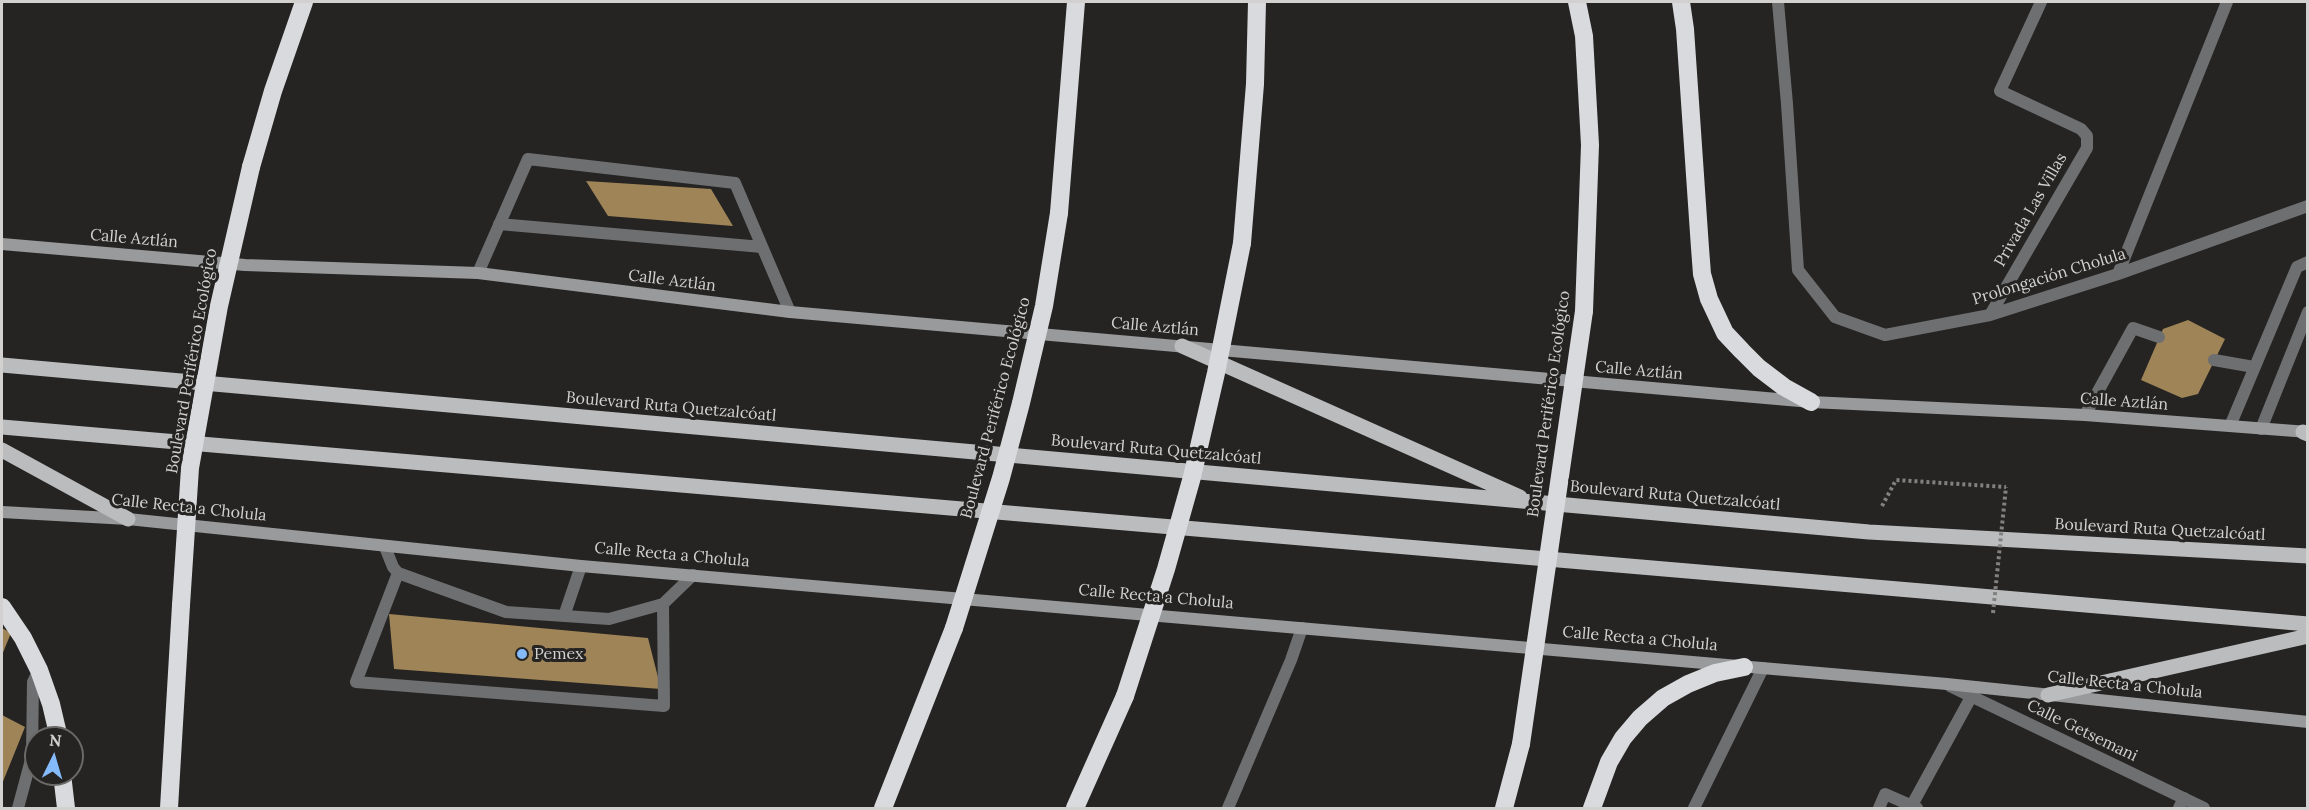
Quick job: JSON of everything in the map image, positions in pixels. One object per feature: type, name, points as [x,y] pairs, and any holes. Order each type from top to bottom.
[{"type":"highway","name":"Boulevard Periférico Ecológico","points":[[169,808],[190,468],[219,306],[251,167],[273,91],[304,2]]},
{"type":"highway","name":"Boulevard Periférico Ecológico","points":[[882,808],[954,628],[1001,478],[1021,403],[1044,306],[1059,213],[1076,2]]},
{"type":"highway","points":[[1075,808],[1125,696],[1166,569],[1192,477],[1216,373],[1242,243],[1255,84],[1257,2]]},
{"type":"highway","name":"Boulevard Periférico Ecológico","points":[[1504,808],[1521,744],[1584,311],[1590,145],[1584,36],[1577,2]]},
{"type":"highway","points":[[1681,2],[1685,28],[1702,274],[1709,299],[1725,333],[1742,351],[1768,374],[1811,402]]},
{"type":"highway","points":[[2,607],[23,638],[39,669],[56,726]]},
{"type":"highway","points":[[1592,808],[1609,762],[1623,738],[1640,718],[1663,698],[1688,684],[1715,673],[1744,666]]},
{"type":"highway","points":[[63,786],[66,808]]},
{"type":"main road","name":"Calle Aztlán","points":[[2,244],[245,265],[478,273],[790,312],[1811,402],[2085,415],[2306,433]]},
{"type":"main road","points":[[1182,346],[1531,502]]},
{"type":"main road","name":"Boulevard Ruta Quetzalcóatl","points":[[2,365],[1869,532],[2307,556]]},
{"type":"main road","points":[[2,428],[2307,624]]},
{"type":"main road","points":[[2,450],[128,519]]},
{"type":"main road","name":"Calle Recta a Cholula","points":[[2,512],[128,519],[580,566],[1947,684],[1974,691],[2048,695],[2307,722]]},
{"type":"main road","points":[[2048,695],[2307,636]]},
{"type":"street","name":"Prolongación Cholula","points":[[1778,2],[1788,104],[1798,270],[1835,317],[1885,335],[1990,315],[2118,274],[2307,206]]},
{"type":"street","name":"Privada Las Villas","points":[[1990,315],[2087,148],[2087,136],[2081,129],[2000,92],[2041,2]]},
{"type":"street","points":[[2118,274],[2227,2]]},
{"type":"street","points":[[478,273],[528,159],[735,183],[790,312]]},
{"type":"street","points":[[500,224],[762,247]]},
{"type":"street","points":[[2230,426],[2297,267],[2307,262]]},
{"type":"street","points":[[2261,429],[2307,312]]},
{"type":"street","points":[[2085,415],[2133,328],[2159,337]]},
{"type":"street","points":[[2214,360],[2254,367]]},
{"type":"street","points":[[385,547],[398,573],[506,612],[609,619],[663,604],[693,575]]},
{"type":"street","points":[[564,616],[580,566]]},
{"type":"street","points":[[398,573],[356,682],[664,706],[663,604]]},
{"type":"street","points":[[1228,808],[1291,660],[1302,628]]},
{"type":"street","points":[[1694,808],[1763,668]]},
{"type":"street","points":[[18,808],[32,756],[33,682],[39,669]]},
{"type":"street","points":[[1879,808],[1886,794],[1915,807],[1974,691]]},
{"type":"street","name":"Calle Getsemani","points":[[1974,691],[2181,803],[2204,808]]},
{"type":"path","points":[[1896,480],[2006,487],[1993,613]]},
{"type":"building","points":[[586,181],[711,189],[733,226],[608,216]]},
{"type":"building","points":[[2188,320],[2225,339],[2198,394],[2182,398],[2141,380],[2163,329]]},
{"type":"building","name":"Pemex","points":[[389,614],[648,638],[661,689],[394,669]]},
{"type":"building","points":[[2,628],[11,633],[2,655]]},
{"type":"building","points":[[2,715],[24,726],[24,729],[2,784]]},
{"type":"place","name":"Pemex","points":[[522,654]]}]
